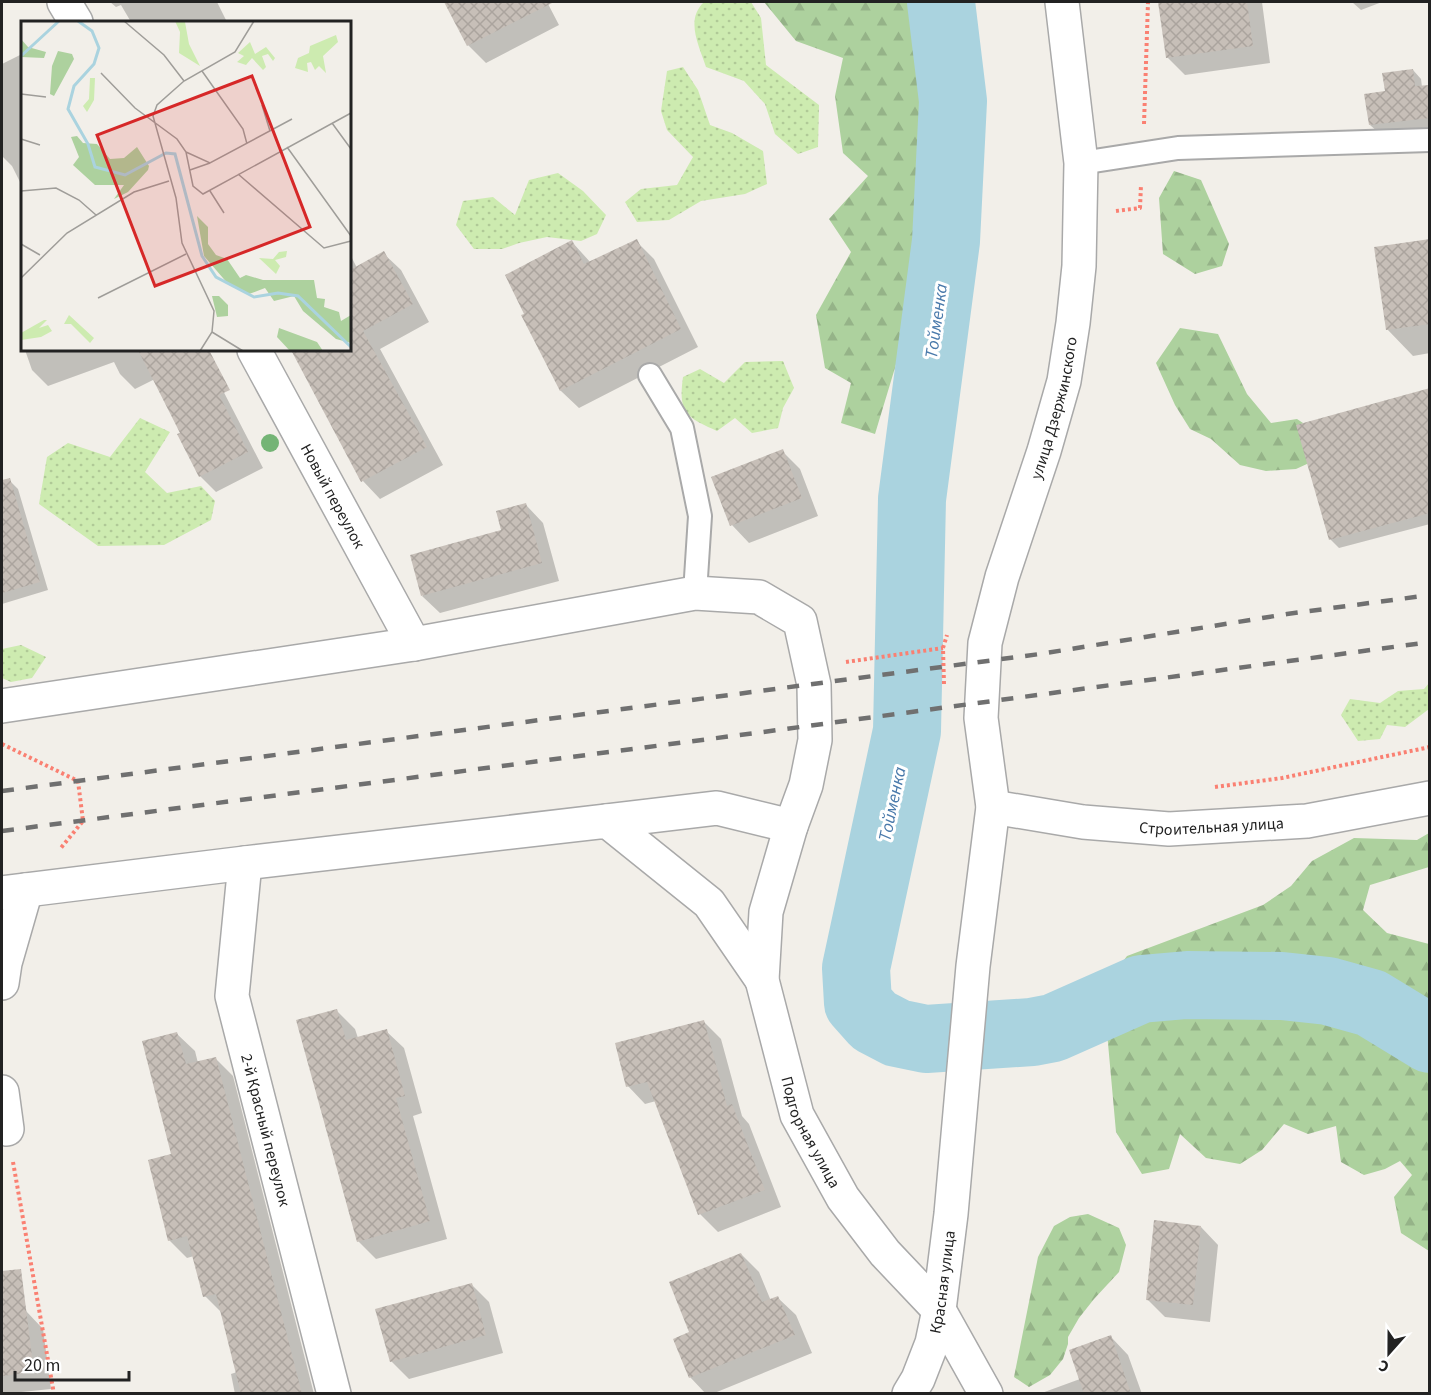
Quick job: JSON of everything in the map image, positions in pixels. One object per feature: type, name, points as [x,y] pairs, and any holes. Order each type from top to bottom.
[{"type":"street","points":[[64,2],[75,21]]},
{"type":"street","name":"улица Дзержинского","points":[[973,966],[993,807],[981,718],[985,643],[1002,577],[1044,451],[1064,381],[1079,266],[1081,163],[1062,2]]},
{"type":"street","name":"Новый переулок","points":[[255,351],[414,644]]},
{"type":"street","name":"Подгорная улица","points":[[2,706],[414,644],[695,593],[759,597],[800,621],[814,685],[815,740],[806,785],[791,826],[766,912],[762,980],[797,1114],[843,1198],[885,1252],[939,1310],[986,1394]]},
{"type":"street","name":"Строительная улица","points":[[993,807],[1083,822],[1169,829],[1307,821],[1430,798]]},
{"type":"street","points":[[2,983],[14,892],[717,808],[791,826]]},
{"type":"street","points":[[607,821],[709,903],[762,980]]},
{"type":"street","name":"2-й Красный переулок","points":[[245,863],[232,996],[334,1394]]},
{"type":"street","name":"Красная улица","points":[[909,1394],[918,1379],[932,1343],[939,1310],[951,1214],[973,966]]},
{"type":"street","points":[[2,1092],[7,1129]]},
{"type":"lane","points":[[1081,163],[1178,148],[1430,140]]},
{"type":"lane","points":[[650,375],[682,428],[700,516],[695,593]]},
{"type":"path","points":[[849,662],[943,648]]},
{"type":"path","points":[[2,744],[78,781],[83,821]]},
{"type":"path","points":[[1205,789],[1282,778],[1430,747]]},
{"type":"path","points":[[7,1129],[54,1394]]},
{"type":"green space","points":[[704,2],[751,2],[761,18],[766,65],[819,105],[818,147],[798,154],[775,134],[765,104],[744,81],[706,67],[694,25],[698,9]]},
{"type":"green space","points":[[764,2],[922,2],[941,90],[933,242],[875,434],[841,423],[851,383],[825,368],[816,315],[851,252],[829,219],[868,176],[843,153],[835,96],[843,58],[796,41]]},
{"type":"green space","points":[[683,67],[698,90],[710,125],[732,133],[763,151],[767,184],[745,194],[701,201],[669,220],[637,222],[625,202],[641,189],[677,185],[693,157],[667,130],[661,111],[667,71]]},
{"type":"green space","points":[[1174,171],[1201,180],[1229,244],[1222,266],[1195,274],[1163,254],[1159,198]]},
{"type":"green space","points":[[558,173],[583,191],[606,215],[597,234],[581,241],[547,237],[502,249],[474,249],[456,225],[463,201],[493,197],[515,215],[529,180]]},
{"type":"green space","points":[[1180,328],[1218,334],[1247,394],[1271,423],[1297,419],[1321,435],[1320,458],[1296,469],[1266,471],[1240,465],[1211,439],[1190,429],[1175,405],[1156,363]]},
{"type":"green space","points":[[783,361],[794,388],[783,408],[778,428],[752,433],[735,418],[717,431],[691,417],[683,406],[683,377],[700,369],[724,383],[745,362]]},
{"type":"green space","points":[[140,418],[170,432],[145,472],[167,493],[201,486],[215,501],[211,520],[164,545],[98,546],[39,504],[47,457],[68,443],[110,457]]},
{"type":"green space","points":[[21,645],[46,657],[32,678],[11,682],[2,678],[2,649]]},
{"type":"green space","points":[[1429,683],[1429,709],[1405,727],[1387,725],[1380,739],[1358,741],[1341,715],[1350,699],[1380,703],[1398,691],[1424,689]]},
{"type":"green space","points":[[1429,833],[1429,867],[1370,885],[1363,910],[1387,933],[1429,944],[1429,1251],[1401,1233],[1394,1197],[1412,1175],[1400,1161],[1385,1169],[1364,1175],[1341,1162],[1336,1126],[1308,1134],[1284,1124],[1262,1150],[1240,1164],[1206,1158],[1180,1134],[1169,1169],[1142,1174],[1116,1132],[1103,988],[1127,956],[1263,905],[1291,886],[1312,861],[1354,838],[1417,840]]},
{"type":"green space","points":[[1088,1214],[1119,1228],[1126,1245],[1119,1272],[1079,1318],[1068,1337],[1063,1359],[1050,1375],[1029,1387],[1014,1377],[1038,1257],[1054,1226],[1070,1217]]},
{"type":"building","points":[[444,2],[554,2],[467,46]]},
{"type":"building","points":[[1158,2],[1247,2],[1253,46],[1166,58]]},
{"type":"building","points":[[1413,69],[1415,86],[1430,85],[1430,118],[1369,125],[1364,94],[1385,91],[1382,73]]},
{"type":"building","points":[[637,239],[681,329],[560,391],[521,315],[524,314],[505,275],[572,240],[584,264]]},
{"type":"building","points":[[1430,239],[1430,324],[1386,330],[1374,247]]},
{"type":"building","points":[[384,251],[413,304],[363,331],[427,447],[361,482],[292,351],[351,351],[351,269]]},
{"type":"building","points":[[139,351],[210,351],[230,390],[219,395],[248,452],[199,477],[177,434],[180,433]]},
{"type":"building","points":[[1430,388],[1430,513],[1329,540],[1296,425]]},
{"type":"building","points":[[783,449],[802,498],[730,526],[711,477]]},
{"type":"building","points":[[10,478],[40,582],[2,593],[2,480]]},
{"type":"building","points":[[526,503],[542,563],[421,596],[410,555],[501,530],[496,511]]},
{"type":"building","points":[[337,1009],[346,1040],[387,1029],[405,1096],[396,1098],[430,1221],[357,1242],[296,1020]]},
{"type":"building","points":[[704,1020],[727,1106],[732,1104],[765,1190],[698,1215],[647,1082],[626,1087],[615,1043]]},
{"type":"building","points":[[177,1032],[186,1064],[216,1057],[302,1394],[241,1394],[216,1294],[203,1297],[187,1236],[168,1241],[148,1160],[171,1154],[142,1041]]},
{"type":"building","points":[[1154,1220],[1201,1226],[1193,1305],[1146,1300]]},
{"type":"building","points":[[741,1253],[762,1302],[778,1296],[795,1335],[689,1378],[673,1339],[689,1332],[669,1282]]},
{"type":"building","points":[[21,1269],[34,1372],[2,1376],[2,1271]]},
{"type":"building","points":[[472,1283],[486,1335],[390,1362],[375,1309]]},
{"type":"building","points":[[1111,1335],[1131,1394],[1084,1394],[1069,1350]]},
{"type":"waterway","name":"Тойменка","points":[[941,2],[953,101],[946,241],[912,499],[907,731],[856,968],[858,1003],[874,1021],[897,1033],[926,1039],[1032,1032],[1053,1028],[1141,989],[1187,985],[1282,986],[1328,991],[1371,1003],[1430,1039]]},
{"type":"railway","points":[[2,791],[1040,654],[1287,614],[1430,595]]},
{"type":"railway","points":[[2,831],[1430,642]]}]
